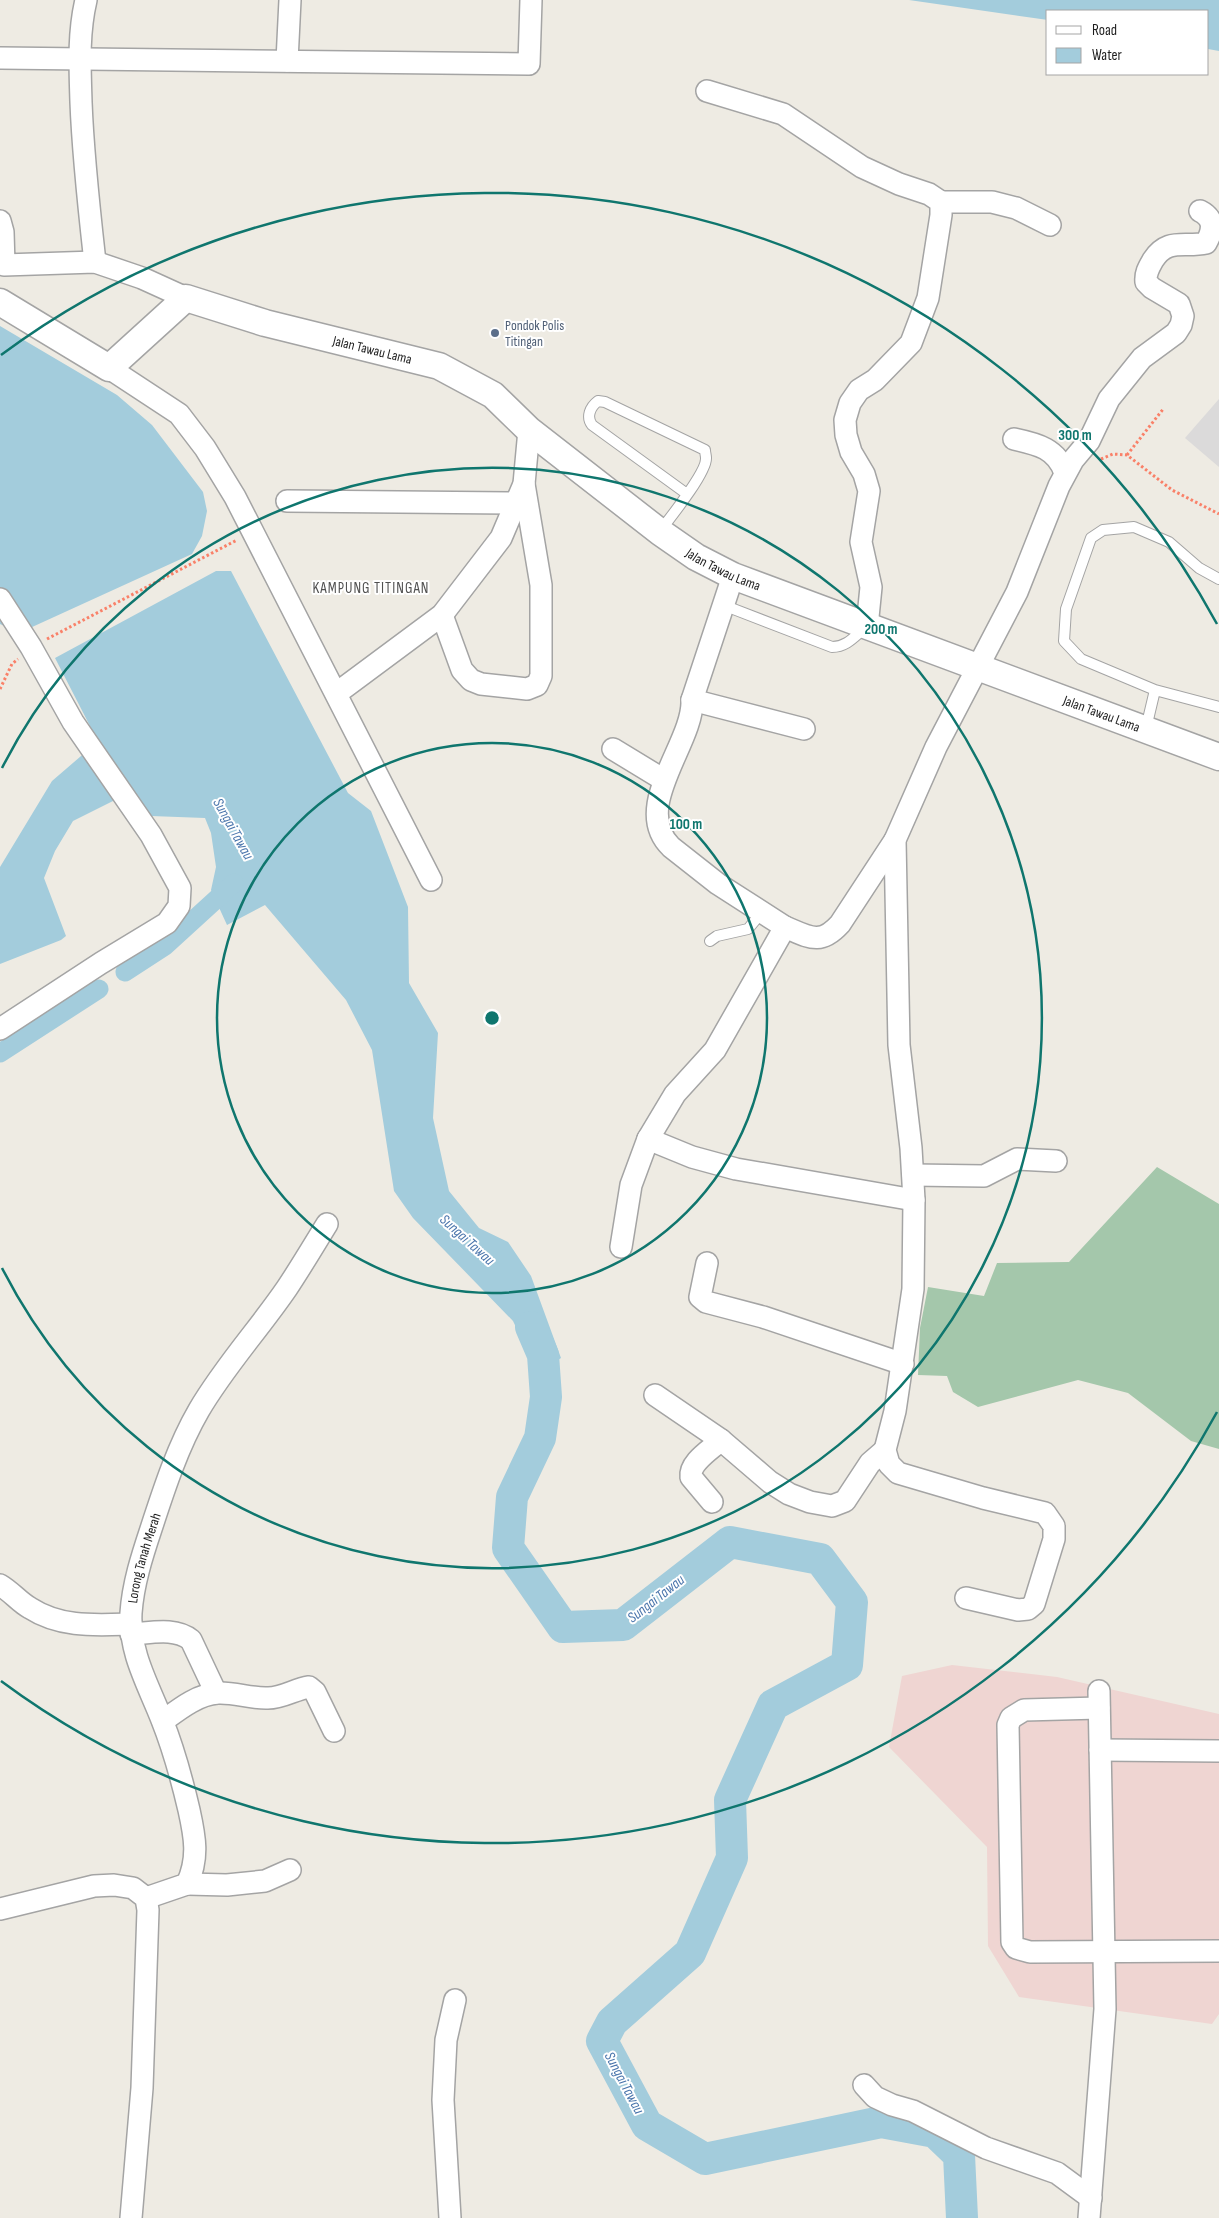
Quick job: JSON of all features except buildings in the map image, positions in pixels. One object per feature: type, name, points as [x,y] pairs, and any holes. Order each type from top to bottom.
[{"type":"street","points":[[86,0],[82,20],[80,60],[85,174],[95,262]]},
{"type":"street","points":[[287,61],[290,0]]},
{"type":"street","points":[[0,58],[529,64],[531,0]]},
{"type":"street","points":[[707,91],[782,114],[862,167],[899,184],[929,194],[941,202],[992,202],[1016,208],[1050,225]]},
{"type":"street","points":[[867,627],[871,587],[861,542],[869,491],[864,474],[851,452],[846,435],[845,420],[850,403],[859,390],[875,380],[911,343],[928,298],[941,215],[941,202]]},
{"type":"street","points":[[733,576],[692,700],[692,712],[689,722],[664,780],[658,821],[664,840],[718,884],[785,927],[809,937],[822,939],[831,934],[840,924],[895,840],[936,747],[1017,592],[1065,473],[1089,440],[1109,399],[1142,358],[1167,340],[1181,325],[1183,316],[1179,304],[1152,288],[1146,282],[1146,276],[1148,268],[1159,251],[1168,246],[1179,244],[1196,245],[1206,242],[1211,235],[1212,224],[1209,215],[1200,211]]},
{"type":"street","points":[[0,221],[3,232],[4,265],[95,262],[142,278],[186,298],[109,368]]},
{"type":"street","name":"Jalan Tawau Lama","points":[[186,298],[265,323],[439,366],[493,395],[529,430],[660,532],[696,557],[733,576],[867,627],[979,666],[1219,757]]},
{"type":"street","points":[[0,302],[109,368],[179,414],[205,448],[253,532],[431,880]]},
{"type":"street","points":[[337,693],[442,615],[501,538],[520,494],[529,430]]},
{"type":"street","points":[[1014,439],[1033,443],[1050,451],[1061,460],[1065,473]]},
{"type":"street","points":[[287,501],[520,494]]},
{"type":"street","points":[[442,615],[462,670],[471,680],[481,684],[527,689],[537,685],[541,676],[542,585],[520,494]]},
{"type":"street","points":[[0,599],[31,647],[73,722],[104,770],[151,836],[180,888],[179,906],[167,923],[101,963],[0,1029]]},
{"type":"street","points":[[692,700],[804,729]]},
{"type":"street","points":[[613,749],[664,780]]},
{"type":"street","points":[[895,840],[899,1045],[913,1175],[913,1289],[895,1411],[885,1450],[889,1464],[898,1473],[983,1498],[1045,1513],[1054,1526],[1054,1539],[1034,1604],[1028,1609],[1018,1610],[966,1598]]},
{"type":"street","points":[[621,1247],[631,1185],[648,1139],[675,1094],[715,1050],[785,927]]},
{"type":"street","points":[[648,1139],[692,1158],[736,1169],[914,1200]]},
{"type":"street","points":[[913,1175],[984,1176],[1017,1159],[1056,1161]]},
{"type":"street","name":"Lorong Tanah Merah","points":[[186,1884],[194,1869],[196,1853],[194,1832],[182,1776],[163,1720],[139,1667],[131,1629],[134,1588],[158,1507],[198,1411],[287,1288],[327,1224]]},
{"type":"street","points":[[707,1263],[700,1297],[706,1302],[763,1317],[903,1364]]},
{"type":"street","points":[[655,1396],[721,1440],[770,1482],[789,1494],[810,1502],[832,1506],[845,1501],[870,1463],[885,1450]]},
{"type":"street","points":[[712,1502],[690,1472],[693,1465],[721,1440]]},
{"type":"street","points":[[0,1585],[11,1591],[30,1608],[58,1621],[184,1634],[191,1640],[216,1693]]},
{"type":"street","points":[[163,1720],[187,1703],[216,1693],[267,1699],[309,1687],[315,1692],[334,1731]]},
{"type":"street","points":[[1090,2208],[1105,2009],[1104,1952],[1099,1700],[1024,1710],[1011,1718],[1008,1725],[1011,1936],[1016,1948],[1030,1952],[1104,1952],[1219,1950]]},
{"type":"street","points":[[1100,1750],[1219,1751]]},
{"type":"street","points":[[146,1898],[186,1884],[226,1885],[265,1881],[290,1870]]},
{"type":"street","points":[[0,1909],[94,1886],[114,1885],[133,1888],[146,1898],[148,1910],[142,2088],[131,2218]]},
{"type":"street","points":[[450,2218],[443,2100],[446,2040],[455,2000]]},
{"type":"street","points":[[864,2085],[875,2097],[892,2105],[913,2111],[986,2148],[1057,2173],[1090,2208]]},
{"type":"lane","points":[[660,532],[687,494],[704,467],[707,459],[705,450],[605,402],[598,401],[594,404],[589,415],[589,421],[592,425],[687,494]]},
{"type":"lane","points":[[1219,578],[1199,568],[1168,542],[1134,527],[1103,530],[1091,538],[1066,609],[1064,641],[1081,659],[1155,690],[1219,707]]},
{"type":"lane","points":[[723,605],[832,647],[840,647],[847,644],[867,627]]},
{"type":"lane","points":[[1146,729],[1155,690]]},
{"type":"lane","points":[[710,941],[717,936],[748,930],[762,912]]},
{"type":"path","points":[[1127,455],[1164,408]]},
{"type":"path","points":[[1096,461],[1113,454],[1127,455],[1172,490],[1219,514]]},
{"type":"path","points":[[0,689],[12,664],[31,647],[253,532]]},
{"type":"shaded area","points":[[1219,399],[1219,467],[1185,438]]},
{"type":"shaded area","points":[[952,1665],[1057,1677],[1219,1714],[1219,2014],[1212,2024],[1019,1997],[988,1946],[987,1847],[889,1747],[902,1676]]},
{"type":"green space","points":[[1157,1167],[1219,1204],[1219,1449],[1191,1441],[1128,1393],[1078,1380],[978,1407],[953,1392],[947,1376],[918,1375],[920,1328],[928,1287],[984,1296],[997,1263],[1069,1262]]},
{"type":"water","points":[[909,0],[1219,0],[1219,51],[1209,49],[1209,10],[1046,10],[1046,20]]},
{"type":"water","points":[[0,326],[117,395],[152,425],[203,492],[207,511],[202,536],[192,554],[19,633],[0,624]]},
{"type":"water","points":[[216,571],[231,571],[348,793],[371,811],[408,907],[409,983],[438,1033],[433,1118],[449,1191],[479,1228],[508,1242],[531,1276],[561,1358],[532,1377],[526,1348],[513,1321],[413,1218],[394,1191],[372,1050],[346,1000],[265,905],[227,925],[211,890],[216,867],[211,833],[205,818],[124,815],[115,800],[73,821],[55,851],[44,878],[66,936],[61,940],[0,964],[0,867],[52,781],[95,744],[91,728],[55,658]]},
{"type":"waterway","points":[[125,972],[165,946],[234,883]]},
{"type":"waterway","points":[[0,1053],[99,989]]},
{"type":"waterway","name":"Sungai Tawau","points":[[531,1327],[543,1355],[546,1397],[540,1438],[512,1497],[508,1548],[563,1627],[623,1625],[730,1542],[820,1559],[852,1602],[847,1665],[773,1705],[730,1800],[732,1858],[690,1953],[612,2022],[602,2041],[647,2125],[705,2159],[881,2122],[935,2132],[959,2155],[962,2218]]},
{"type":"place","name":"Pondok Polis Titingan","points":[[495,333]]},
{"type":"district","name":"KAMPUNG TITINGAN","points":[[371,588]]}]
